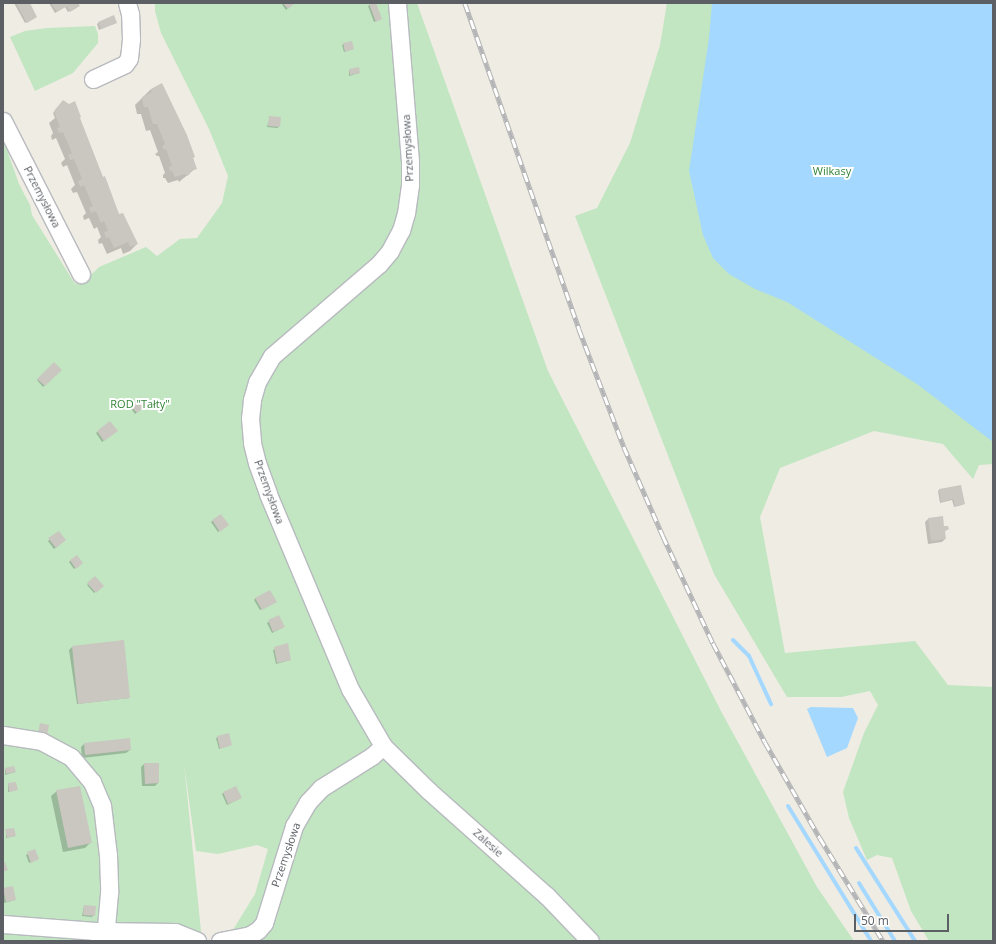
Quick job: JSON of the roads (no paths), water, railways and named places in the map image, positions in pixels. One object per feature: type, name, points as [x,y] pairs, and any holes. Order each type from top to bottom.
[{"type":"street","points":[[93,79],[125,64],[129,58],[131,39],[130,14],[127,3]]},
{"type":"street","name":"Przemysłowa","points":[[220,941],[250,935],[258,930],[264,923],[294,826],[308,802],[321,788],[372,756],[384,746],[350,689],[268,494],[257,463],[252,443],[250,418],[257,382],[272,356],[378,264],[390,251],[401,230],[406,213],[410,185],[410,161],[397,3]]},
{"type":"street","name":"Przemysłowa","points":[[3,121],[81,274]]},
{"type":"street","points":[[3,735],[41,741],[71,757],[92,782],[102,805],[108,855],[109,893],[101,935]]},
{"type":"street","name":"Zalesie","points":[[384,746],[429,791],[547,896],[590,941]]},
{"type":"street","points":[[3,924],[101,935],[175,932],[197,941]]},
{"type":"water","name":"Wilkasy","points":[[712,3],[993,3],[993,442],[917,384],[787,302],[755,289],[729,274],[713,258],[703,235],[689,171],[709,38]]},
{"type":"water","points":[[811,707],[853,708],[858,718],[847,748],[827,757],[807,709]]},
{"type":"waterway","points":[[733,640],[749,656],[771,704]]},
{"type":"waterway","points":[[788,806],[871,941]]},
{"type":"waterway","points":[[856,848],[915,941]]},
{"type":"waterway","points":[[859,883],[895,941]]},
{"type":"railway","points":[[465,3],[579,329],[624,447],[663,536],[713,643],[765,742],[820,838],[883,941]]},
{"type":"park label","name":"ROD \"Tałty\"","points":[[140,404]]}]
